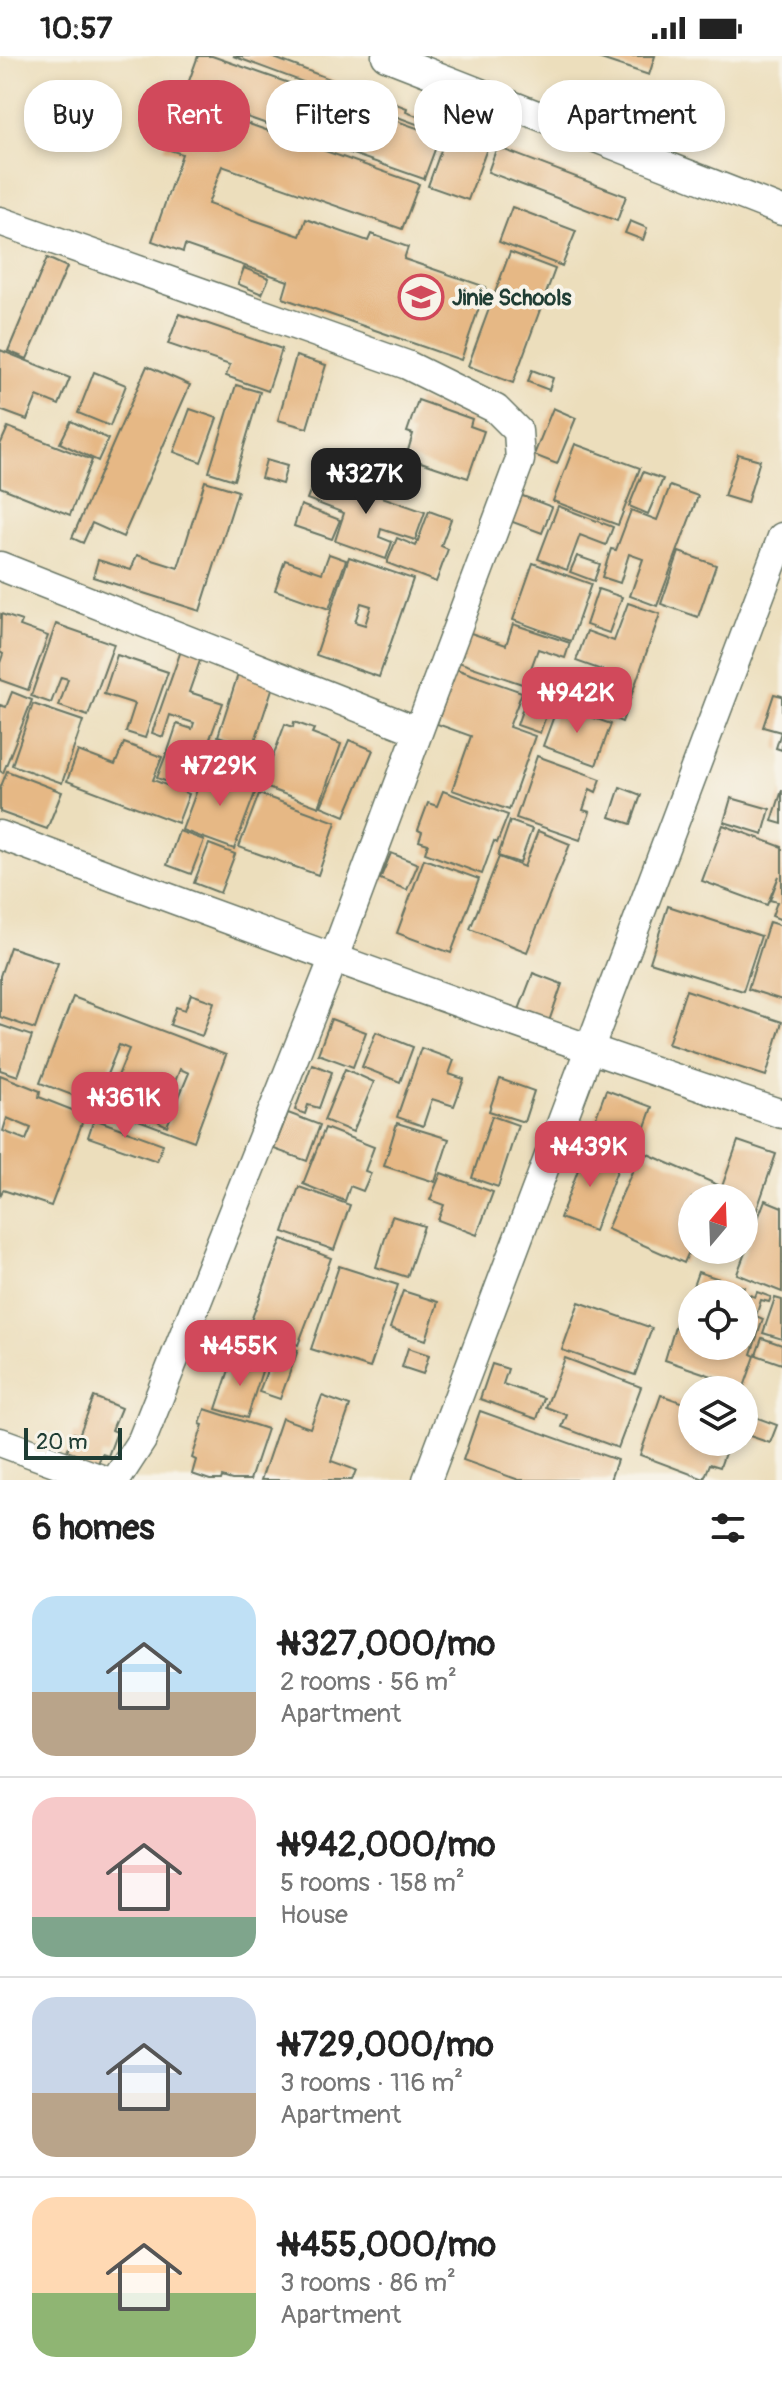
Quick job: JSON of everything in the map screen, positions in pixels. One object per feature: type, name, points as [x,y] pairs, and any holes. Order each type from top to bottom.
[{"type":"street","points":[[386,56],[782,211]]},
{"type":"street","points":[[0,221],[407,365],[496,409],[518,431],[520,460],[333,960],[142,1440],[116,1480]]},
{"type":"street","points":[[427,1480],[782,537]]},
{"type":"street","points":[[0,566],[418,731]]},
{"type":"street","points":[[0,835],[333,960],[590,1051],[782,1114]]},
{"type":"street","points":[[0,1442],[104,1480]]},
{"type":"building","points":[[198,56],[212,56],[280,80],[266,80],[266,124],[250,118],[250,80],[189,80]]},
{"type":"building","points":[[233,56],[269,56],[333,80],[298,80]]},
{"type":"building","points":[[592,56],[655,56],[649,75]]},
{"type":"building","points":[[398,105],[414,115],[414,123],[398,117]]},
{"type":"building","points":[[398,121],[414,127],[414,152],[434,152],[424,179],[347,152],[398,152]]},
{"type":"building","points":[[250,124],[266,130],[266,152],[328,152],[419,184],[402,229],[222,166],[208,204],[300,236],[306,219],[368,241],[371,234],[408,247],[404,259],[486,287],[461,360],[283,298],[288,281],[185,245],[183,252],[152,241],[182,154],[176,152],[250,152]]},
{"type":"building","points":[[440,152],[486,152],[468,200],[428,186]]},
{"type":"building","points":[[495,152],[510,152],[626,196],[617,221],[488,172]]},
{"type":"building","points":[[512,207],[576,231],[562,266],[499,242]]},
{"type":"building","points":[[630,221],[647,228],[643,240],[625,233]]},
{"type":"building","points":[[510,252],[555,269],[513,383],[468,366]]},
{"type":"building","points":[[47,258],[67,267],[27,359],[8,351]]},
{"type":"building","points":[[244,268],[269,278],[262,294],[238,284]]},
{"type":"building","points":[[179,314],[282,349],[268,391],[226,376],[230,365],[168,344]]},
{"type":"building","points":[[0,350],[70,378],[59,405],[37,396],[27,420],[0,410]]},
{"type":"building","points":[[296,356],[326,365],[307,428],[278,420]]},
{"type":"building","points":[[147,366],[190,385],[123,537],[92,523],[83,543],[72,538]]},
{"type":"building","points":[[532,370],[553,378],[549,390],[528,382]]},
{"type":"building","points":[[94,372],[126,385],[110,426],[78,413]]},
{"type":"building","points":[[236,385],[260,392],[234,480],[209,472]]},
{"type":"building","points":[[418,400],[472,419],[470,426],[484,431],[468,478],[406,457],[413,434],[407,432]]},
{"type":"building","points":[[553,408],[576,418],[557,464],[534,455]]},
{"type":"building","points":[[190,409],[217,418],[201,462],[174,452]]},
{"type":"building","points":[[71,421],[108,439],[98,461],[60,443]]},
{"type":"building","points":[[8,427],[92,460],[70,515],[0,487],[0,445]]},
{"type":"building","points":[[575,444],[640,468],[618,525],[553,501]]},
{"type":"building","points":[[738,454],[760,460],[747,503],[724,496]]},
{"type":"building","points":[[266,460],[287,466],[282,484],[261,478]]},
{"type":"building","points":[[643,472],[663,479],[648,514],[629,506]]},
{"type":"building","points":[[317,474],[425,512],[415,540],[381,529],[379,537],[392,542],[386,559],[335,541],[344,513],[307,499]]},
{"type":"building","points":[[205,481],[238,491],[200,611],[93,577],[98,560],[131,570],[137,555],[178,568]]},
{"type":"building","points":[[670,486],[698,496],[657,606],[630,596],[643,559],[629,554],[620,583],[602,577],[611,549],[616,550],[631,510],[657,520]]},
{"type":"building","points":[[520,495],[552,507],[542,533],[510,521]]},
{"type":"building","points":[[301,505],[340,520],[332,539],[294,526]]},
{"type":"building","points":[[558,506],[613,527],[606,545],[580,535],[567,570],[538,559]]},
{"type":"building","points":[[429,511],[451,519],[441,546],[448,549],[436,582],[387,563],[397,538],[416,546]]},
{"type":"building","points":[[679,552],[716,565],[698,617],[661,604]]},
{"type":"building","points":[[329,554],[346,560],[329,609],[275,590],[285,560],[322,573]]},
{"type":"building","points":[[577,556],[600,564],[594,581],[570,572]]},
{"type":"building","points":[[349,557],[413,579],[379,677],[316,655]],"holes":[[[361,603],[371,606],[365,625],[355,622]]]},
{"type":"building","points":[[533,563],[591,584],[571,641],[513,620]]},
{"type":"building","points":[[598,589],[622,597],[609,633],[586,625]]},
{"type":"building","points":[[628,603],[660,614],[622,722],[588,709],[602,670],[576,661],[587,631],[614,641]]},
{"type":"building","points":[[1,614],[22,621],[20,626],[48,636],[28,690],[0,680],[3,654],[0,652]]},
{"type":"building","points":[[56,624],[114,644],[88,716],[59,706],[68,679],[61,677],[51,703],[31,696]]},
{"type":"building","points":[[513,624],[570,643],[565,658],[538,649],[525,685],[458,662],[468,632],[506,645]]},
{"type":"building","points":[[183,645],[203,652],[189,692],[223,703],[201,763],[168,751],[177,724],[192,729],[194,723],[170,715],[163,737],[152,733]]},
{"type":"building","points":[[117,655],[168,672],[145,738],[126,732],[135,704],[104,694]]},
{"type":"building","points":[[241,665],[276,677],[253,747],[218,736]]},
{"type":"building","points":[[456,669],[522,692],[509,727],[535,736],[509,810],[452,790],[471,736],[437,724]]},
{"type":"building","points":[[534,676],[557,684],[540,733],[517,725]]},
{"type":"building","points":[[12,692],[32,700],[3,773],[0,771],[0,705],[6,707]]},
{"type":"building","points":[[774,694],[782,696],[782,750],[776,748],[781,732],[763,727]]},
{"type":"building","points":[[33,704],[83,721],[62,783],[12,765]]},
{"type":"building","points":[[558,705],[611,724],[596,765],[543,746]]},
{"type":"building","points":[[294,722],[341,744],[319,807],[262,786],[285,724],[293,727]]},
{"type":"building","points":[[349,740],[373,750],[345,816],[321,806]]},
{"type":"building","points":[[124,743],[162,757],[153,780],[189,794],[178,823],[67,781],[78,751],[115,765]]},
{"type":"building","points":[[167,752],[198,764],[188,790],[157,778]]},
{"type":"building","points":[[537,756],[601,779],[596,792],[590,789],[583,810],[590,812],[580,840],[516,818]]},
{"type":"building","points":[[206,766],[258,785],[234,849],[182,830]]},
{"type":"building","points":[[7,771],[62,792],[47,829],[0,812],[0,789]]},
{"type":"building","points":[[620,787],[641,795],[631,824],[610,817]]},
{"type":"building","points":[[782,790],[782,824],[772,821]]},
{"type":"building","points":[[443,791],[508,815],[482,874],[425,853],[428,844],[419,841],[422,832],[418,830],[428,803],[437,806]]},
{"type":"building","points":[[259,794],[336,822],[318,875],[239,847]]},
{"type":"building","points":[[731,798],[770,809],[763,834],[724,822]]},
{"type":"building","points":[[510,821],[532,829],[520,863],[498,856]]},
{"type":"building","points":[[723,825],[782,847],[782,920],[772,916],[777,902],[770,900],[779,876],[767,905],[702,881]]},
{"type":"building","points":[[179,831],[204,840],[191,874],[167,865]]},
{"type":"building","points":[[538,831],[570,844],[527,952],[470,929],[499,857],[524,867]]},
{"type":"building","points":[[209,844],[235,854],[220,893],[194,883]]},
{"type":"building","points":[[391,853],[418,864],[407,890],[380,879]]},
{"type":"building","points":[[424,859],[479,879],[451,953],[397,933]]},
{"type":"building","points":[[668,906],[761,936],[743,991],[650,962]]},
{"type":"building","points":[[769,922],[782,926],[782,1000],[748,989]]},
{"type":"building","points":[[10,947],[58,963],[35,1029],[0,1017],[0,976]]},
{"type":"building","points":[[533,973],[562,984],[547,1027],[517,1015]]},
{"type":"building","points":[[686,990],[782,1022],[766,1076],[668,1044]]},
{"type":"building","points":[[191,994],[214,1002],[202,1036],[170,1025],[176,1007],[185,1010]]},
{"type":"building","points":[[73,997],[226,1055],[194,1141],[40,1083]],"holes":[[[119,1045],[129,1049],[107,1103],[97,1099]],[[180,1069],[189,1073],[167,1126],[159,1122]]]},
{"type":"building","points":[[331,1019],[366,1032],[353,1067],[318,1054]]},
{"type":"building","points":[[0,1025],[32,1036],[18,1076],[0,1070]]},
{"type":"building","points":[[376,1032],[413,1047],[400,1082],[362,1067]]},
{"type":"building","points":[[421,1048],[454,1060],[449,1074],[464,1079],[454,1106],[432,1099],[423,1126],[397,1117]]},
{"type":"building","points":[[312,1064],[332,1072],[319,1108],[308,1105],[305,1114],[295,1110]]},
{"type":"building","points":[[345,1069],[374,1082],[353,1132],[324,1120]]},
{"type":"building","points":[[0,1075],[40,1091],[39,1097],[85,1115],[51,1206],[3,1190],[0,1196]],"holes":[[[7,1118],[31,1128],[26,1140],[3,1131]]]},
{"type":"building","points":[[500,1079],[534,1091],[524,1122],[489,1111]]},
{"type":"building","points":[[606,1090],[652,1107],[635,1155],[588,1139]]},
{"type":"building","points":[[288,1113],[320,1125],[307,1161],[274,1149]]},
{"type":"building","points":[[492,1116],[518,1125],[498,1187],[472,1178]]},
{"type":"building","points":[[94,1119],[163,1144],[157,1161],[88,1137]]},
{"type":"building","points":[[397,1123],[449,1139],[435,1182],[384,1166]]},
{"type":"building","points":[[325,1128],[374,1147],[365,1171],[371,1173],[363,1191],[350,1186],[345,1201],[303,1184]]},
{"type":"building","points":[[738,1141],[776,1154],[758,1206],[758,1184],[723,1184]]},
{"type":"building","points":[[587,1146],[621,1160],[594,1231],[560,1218]]},
{"type":"building","points":[[641,1151],[716,1184],[678,1184],[678,1260],[607,1229]]},
{"type":"building","points":[[441,1173],[493,1192],[477,1235],[438,1220],[444,1205],[430,1200]]},
{"type":"building","points":[[299,1187],[350,1205],[334,1250],[283,1232]]},
{"type":"building","points":[[765,1200],[782,1207],[782,1292],[737,1274],[741,1264],[758,1264],[758,1218]]},
{"type":"building","points":[[392,1216],[424,1226],[407,1277],[376,1267]]},
{"type":"building","points":[[282,1239],[331,1258],[298,1345],[249,1326]]},
{"type":"building","points":[[339,1266],[398,1285],[370,1368],[311,1349]]},
{"type":"building","points":[[698,1272],[723,1280],[695,1280]]},
{"type":"building","points":[[403,1291],[438,1302],[426,1340],[390,1328]]},
{"type":"building","points":[[758,1292],[771,1297],[769,1302],[761,1300],[758,1310]]},
{"type":"building","points":[[775,1298],[782,1300],[782,1339],[763,1333]]},
{"type":"building","points":[[579,1302],[652,1328],[635,1375],[562,1350]]},
{"type":"building","points":[[678,1317],[678,1360],[754,1360],[748,1376],[712,1376],[665,1360]]},
{"type":"building","points":[[758,1317],[763,1319],[758,1334]]},
{"type":"building","points":[[244,1330],[298,1350],[280,1399],[259,1392],[268,1368],[235,1355]]},
{"type":"building","points":[[762,1338],[782,1345],[782,1364],[758,1356]]},
{"type":"building","points":[[408,1348],[429,1355],[423,1374],[402,1367]]},
{"type":"building","points":[[233,1358],[263,1368],[247,1418],[216,1409]]},
{"type":"building","points":[[565,1358],[641,1387],[618,1448],[562,1427],[567,1415],[546,1407]]},
{"type":"building","points":[[492,1364],[508,1369],[503,1384],[544,1398],[537,1419],[480,1399]]},
{"type":"building","points":[[661,1395],[678,1401],[678,1456],[724,1456],[720,1467],[710,1464],[704,1479],[640,1455]]},
{"type":"building","points":[[322,1396],[350,1406],[331,1461],[356,1470],[352,1480],[261,1480],[282,1418],[310,1428]]},
{"type":"building","points":[[94,1397],[121,1408],[112,1430],[117,1432],[108,1456],[102,1454],[94,1473],[63,1461],[74,1433],[79,1435]]},
{"type":"building","points":[[205,1409],[267,1429],[250,1480],[222,1477],[221,1480],[210,1480],[192,1474],[196,1460],[192,1458]]},
{"type":"building","points":[[480,1411],[617,1460],[610,1480],[519,1480],[463,1460]]},
{"type":"building","points":[[758,1418],[777,1425],[770,1443],[758,1439]]},
{"type":"place","name":"Jinie Schools","points":[[421,297]]}]
